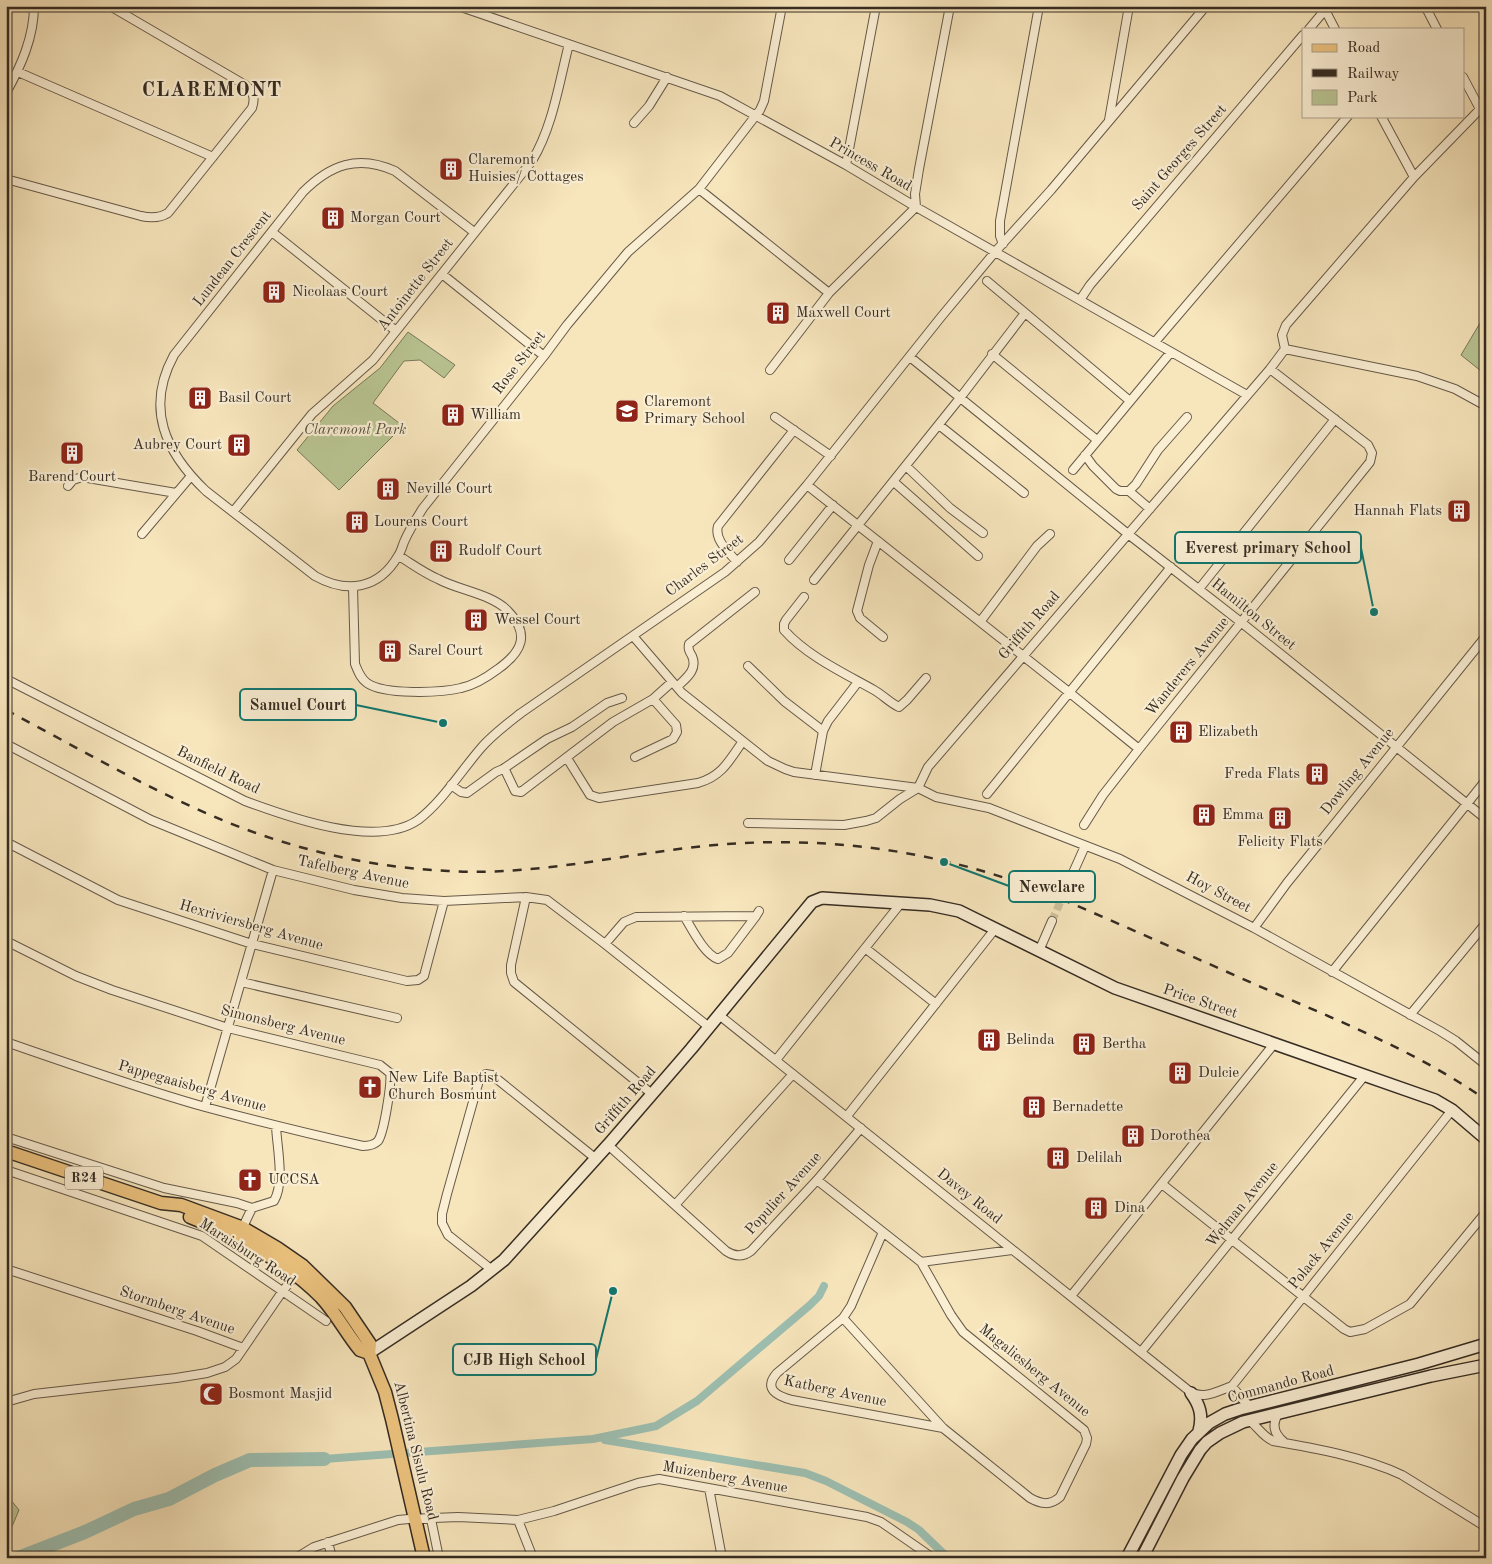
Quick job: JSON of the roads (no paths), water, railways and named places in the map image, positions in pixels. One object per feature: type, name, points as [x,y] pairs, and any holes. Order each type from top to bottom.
[{"type":"main road","name":"Albertina Sisulu Road","points":[[6,1152],[161,1203],[181,1205],[241,1232],[271,1256],[300,1270],[360,1350],[369,1353],[385,1392],[424,1558]]},
{"type":"street","points":[[6,93],[18,72],[31,33],[34,6]]},
{"type":"street","points":[[6,179],[141,216],[156,217],[168,213],[252,108],[254,97],[252,91],[247,86],[110,6]]},
{"type":"street","name":"Princess Road","points":[[458,6],[712,92],[846,165],[916,207],[1247,395]]},
{"type":"street","name":"Rose Street","points":[[233,512],[325,582],[338,586],[364,586],[375,582],[392,566],[399,556],[414,521],[423,508],[567,325],[628,252],[699,189],[760,110],[764,100],[782,6]]},
{"type":"street","points":[[846,165],[876,6]]},
{"type":"street","points":[[770,370],[829,293],[916,207],[915,194],[919,168],[950,6]]},
{"type":"street","points":[[1003,244],[1000,236],[1000,221],[1039,6]]},
{"type":"street","points":[[1109,122],[1129,6]]},
{"type":"street","name":"Charles Street","points":[[428,811],[490,738],[507,724],[737,562],[759,542],[808,485],[995,252],[1109,122],[1206,6]]},
{"type":"street","points":[[1425,6],[1436,28]]},
{"type":"street","points":[[1310,28],[1324,8],[1334,28]]},
{"type":"street","name":"Saint Georges Street","points":[[1080,300],[1096,277],[1302,36]]},
{"type":"street","name":"Antoinette Street","points":[[233,512],[312,414],[363,370],[525,170],[538,151],[550,120],[569,44]]},
{"type":"street","points":[[18,72],[213,157]]},
{"type":"street","points":[[634,122],[649,106],[667,77]]},
{"type":"street","points":[[1464,79],[1483,106],[1414,177],[1286,325],[1282,334],[1285,349],[1417,376],[1454,389],[1486,406]]},
{"type":"street","points":[[1155,342],[1346,118]]},
{"type":"street","points":[[1382,118],[1414,177]]},
{"type":"street","name":"Lundean Crescent","points":[[233,512],[191,476],[178,458],[166,437],[160,413],[161,390],[165,372],[174,355],[303,192],[316,178],[330,170],[348,164],[366,163],[384,166],[395,170],[474,232]]},
{"type":"street","points":[[699,189],[829,293]]},
{"type":"street","points":[[272,232],[396,331]]},
{"type":"street","points":[[442,274],[544,356]]},
{"type":"street","points":[[987,281],[1130,401]]},
{"type":"street","points":[[814,580],[894,482],[1025,313]]},
{"type":"street","name":"Griffith Road","points":[[918,788],[928,767],[1270,369],[1285,349]]},
{"type":"street","points":[[1073,470],[1171,352]]},
{"type":"street","points":[[992,354],[1097,440]]},
{"type":"street","name":"Hamilton Street","points":[[910,357],[1128,534],[1486,819]]},
{"type":"street","points":[[1199,589],[1335,419],[1270,369]]},
{"type":"street","points":[[775,417],[831,456]]},
{"type":"street","points":[[1129,491],[1136,484],[1158,450],[1187,417]]},
{"type":"street","name":"Wanderers Avenue","points":[[1084,825],[1103,795],[1139,749],[1370,462],[1372,453],[1368,445],[1335,419]]},
{"type":"street","points":[[939,425],[1024,493]]},
{"type":"street","points":[[737,562],[719,539],[718,526],[794,430]]},
{"type":"street","points":[[1085,456],[1116,489],[1129,491],[1150,509]]},
{"type":"street","points":[[906,466],[950,508],[983,533]]},
{"type":"street","points":[[142,534],[191,476]]},
{"type":"street","points":[[68,486],[73,480],[82,477],[176,493]]},
{"type":"street","points":[[894,482],[978,556]]},
{"type":"street","points":[[808,485],[1139,749]]},
{"type":"street","points":[[788,560],[832,505]]},
{"type":"street","points":[[980,622],[1037,546],[1050,534]]},
{"type":"street","points":[[878,542],[857,610],[860,618],[883,637]]},
{"type":"street","points":[[353,586],[355,664],[359,674],[366,682],[376,688],[400,691],[461,688],[488,677],[517,652],[520,647],[520,633],[518,625],[506,608],[495,601],[438,580],[399,556]]},
{"type":"street","points":[[987,794],[1171,567]]},
{"type":"street","points":[[503,769],[518,793],[613,722],[674,685],[693,670],[694,664],[688,651],[689,644],[755,592]]},
{"type":"street","points":[[804,597],[786,620],[784,630],[810,651],[858,682],[875,690],[899,708],[926,678]]},
{"type":"street","name":"Hoy Street","points":[[633,636],[674,685],[777,766],[794,772],[918,788],[936,797],[989,808],[1125,861],[1254,928],[1410,1015],[1456,1041],[1486,1065]]},
{"type":"street","name":"Dowling Avenue","points":[[1254,928],[1287,883],[1486,636]]},
{"type":"street","points":[[748,666],[784,701],[823,731]]},
{"type":"street","name":"Banfield Road","points":[[6,679],[245,801],[274,812],[341,829],[374,831],[411,824],[428,811]]},
{"type":"street","points":[[815,775],[823,731],[828,721],[858,682]]},
{"type":"street","points":[[451,785],[467,793],[547,739],[572,727],[607,703],[622,698]]},
{"type":"street","points":[[636,757],[673,739],[678,732],[676,725],[653,699]]},
{"type":"street","points":[[567,758],[590,795],[599,798],[698,783],[713,778],[723,769],[743,741]]},
{"type":"street","name":"Tafelberg Avenue","points":[[6,744],[151,820],[273,870],[381,895],[444,901],[540,898],[553,904],[708,1027]]},
{"type":"street","points":[[1332,972],[1486,780]]},
{"type":"street","points":[[748,823],[856,824],[876,818],[900,799],[918,788]]},
{"type":"street","name":"Hexriviersberg Avenue","points":[[6,842],[118,900],[252,944],[384,977],[414,982],[424,976],[444,901]]},
{"type":"street","points":[[1068,884],[1085,846]]},
{"type":"street","points":[[205,1107],[273,870]]},
{"type":"street","points":[[526,897],[510,973],[514,982],[652,1094]]},
{"type":"street","name":"Griffith Road","points":[[369,1353],[424,1318],[492,1270],[512,1252],[652,1094],[812,902],[828,897],[902,903]]},
{"type":"street","points":[[776,1060],[902,903]]},
{"type":"street","name":"Price Street","points":[[902,903],[950,908],[1115,988],[1428,1097],[1452,1110],[1486,1139]]},
{"type":"street","points":[[605,944],[620,925],[636,917],[757,914],[728,953],[718,959],[712,956],[700,942],[684,916]]},
{"type":"street","points":[[1039,951],[1052,921]]},
{"type":"street","points":[[1410,1015],[1486,923]]},
{"type":"street","points":[[846,1116],[995,929]]},
{"type":"street","name":"Simonsberg Avenue","points":[[6,941],[76,976],[228,1028],[380,1065],[390,1073],[391,1088],[381,1134],[379,1140],[372,1145],[363,1146],[276,1126]]},
{"type":"street","points":[[865,948],[936,1004]]},
{"type":"street","points":[[241,982],[397,1018]]},
{"type":"street","name":"Davey Road","points":[[719,1015],[1191,1393]]},
{"type":"street","name":"Pappegaaisberg Avenue","points":[[6,1042],[146,1090],[276,1126],[278,1193],[274,1202],[252,1208]]},
{"type":"street","points":[[1071,1296],[1274,1044]]},
{"type":"street","points":[[492,1270],[448,1235],[442,1223],[442,1214],[447,1194],[480,1077],[486,1074],[492,1075],[595,1158]]},
{"type":"street","points":[[675,1205],[793,1074]]},
{"type":"street","name":"Welman Avenue","points":[[1141,1352],[1365,1075]]},
{"type":"street","name":"Polack Avenue","points":[[1232,1386],[1452,1110]]},
{"type":"street","name":"Populier Avenue","points":[[608,1145],[726,1251],[742,1256],[751,1251],[817,1180],[861,1128]]},
{"type":"street","name":"Maraisburg Road","points":[[6,1137],[164,1188],[252,1208]]},
{"type":"street","name":"Maraisburg Road","points":[[6,1170],[202,1236],[326,1321]]},
{"type":"street","name":"Magaliesberg Avenue","points":[[817,1180],[921,1262],[951,1315],[964,1332],[1080,1426],[1087,1438],[1084,1450],[1060,1497],[1055,1501],[1045,1504],[1030,1498],[943,1428],[843,1318]]},
{"type":"street","points":[[1162,1184],[1303,1297],[1350,1332],[1365,1329],[1410,1304],[1486,1212]]},
{"type":"street","points":[[241,1232],[252,1208]]},
{"type":"street","name":"Katberg Avenue","points":[[883,1232],[843,1318],[773,1377],[772,1389],[775,1393],[792,1400],[943,1428]]},
{"type":"street","points":[[921,1262],[1012,1250]]},
{"type":"street","name":"Stormberg Avenue","points":[[6,1269],[197,1331],[243,1348],[282,1292],[300,1270]]},
{"type":"street","name":"Commando Road","points":[[1127,1558],[1181,1455],[1199,1431],[1225,1414],[1441,1359],[1486,1344]]},
{"type":"street","points":[[6,1402],[34,1394],[207,1373],[230,1364],[243,1348]]},
{"type":"street","name":"Commando Road","points":[[1142,1558],[1200,1450],[1207,1442],[1220,1433],[1231,1427],[1279,1413],[1431,1376],[1486,1365]]},
{"type":"street","points":[[1191,1393],[1204,1395],[1232,1386],[1251,1407]]},
{"type":"street","points":[[1191,1393],[1200,1408],[1202,1420],[1199,1431]]},
{"type":"street","points":[[1279,1413],[1275,1421],[1275,1430],[1276,1435],[1284,1442]]},
{"type":"street","points":[[1250,1421],[1267,1438],[1370,1463],[1390,1470],[1486,1527]]},
{"type":"street","name":"Muizenberg Avenue","points":[[296,1558],[314,1547],[385,1524],[416,1518],[458,1517],[518,1520],[554,1511],[654,1479],[666,1479],[874,1519],[933,1558]]},
{"type":"street","points":[[709,1488],[722,1558]]},
{"type":"street","points":[[431,1518],[439,1558]]},
{"type":"street","points":[[518,1520],[533,1558]]},
{"type":"street","points":[[328,1542],[332,1558]]},
{"type":"waterway","points":[[324,1459],[593,1439],[656,1426],[697,1401],[810,1305],[819,1296],[824,1286]]},
{"type":"waterway","points":[[605,1440],[805,1473],[826,1481],[907,1522],[919,1530],[948,1558]]},
{"type":"waterway","points":[[18,1558],[85,1532],[134,1509],[169,1499],[215,1475],[250,1460],[324,1459]]},
{"type":"tunnel","points":[[1052,921],[1068,884]]},
{"type":"railway","points":[[6,710],[129,776],[224,821],[303,848],[399,867],[480,872],[545,868],[704,846],[794,842],[881,849],[967,867],[1010,879],[1052,895],[1358,1029],[1411,1055],[1486,1100]]},
{"type":"place","name":"Claremont Huisies/ Cottages","points":[[451,169]]},
{"type":"place","name":"Morgan Court","points":[[333,218]]},
{"type":"place","name":"Nicolaas Court","points":[[274,292]]},
{"type":"place","name":"Maxwell Court","points":[[778,313]]},
{"type":"place","name":"Basil Court","points":[[200,398]]},
{"type":"place","name":"Claremont Primary School","points":[[627,411]]},
{"type":"place","name":"William","points":[[453,415]]},
{"type":"place","name":"Aubrey Court","points":[[239,445]]},
{"type":"place","name":"Barend Court","points":[[72,453]]},
{"type":"place","name":"Neville Court","points":[[388,489]]},
{"type":"place","name":"Hannah Flats","points":[[1459,511]]},
{"type":"place","name":"Lourens Court","points":[[357,522]]},
{"type":"place","name":"Rudolf Court","points":[[441,551]]},
{"type":"place","name":"Everest primary School","points":[[1374,612]]},
{"type":"place","name":"Wessel Court","points":[[476,620]]},
{"type":"place","name":"Sarel Court","points":[[390,651]]},
{"type":"place","name":"Samuel Court","points":[[443,723]]},
{"type":"place","name":"Elizabeth","points":[[1181,732]]},
{"type":"place","name":"Freda Flats","points":[[1317,774]]},
{"type":"place","name":"Emma","points":[[1204,815]]},
{"type":"place","name":"Felicity Flats","points":[[1280,818]]},
{"type":"place","name":"Newclare","points":[[944,862]]},
{"type":"place","name":"Belinda","points":[[989,1040]]},
{"type":"place","name":"Bertha","points":[[1084,1044]]},
{"type":"place","name":"Dulcie","points":[[1180,1073]]},
{"type":"place","name":"New Life Baptist Church Bosmunt","points":[[370,1087]]},
{"type":"place","name":"Bernadette","points":[[1034,1107]]},
{"type":"place","name":"Dorothea","points":[[1133,1136]]},
{"type":"place","name":"Delilah","points":[[1058,1158]]},
{"type":"place","name":"UCCSA","points":[[250,1180]]},
{"type":"place","name":"Dina","points":[[1096,1208]]},
{"type":"place","name":"CJB High School","points":[[613,1291]]},
{"type":"place","name":"Bosmont Masjid","points":[[211,1394]]},
{"type":"district","name":"CLAREMONT","points":[[212,91]]},
{"type":"park label","name":"Claremont Park","points":[[355,430]]}]
